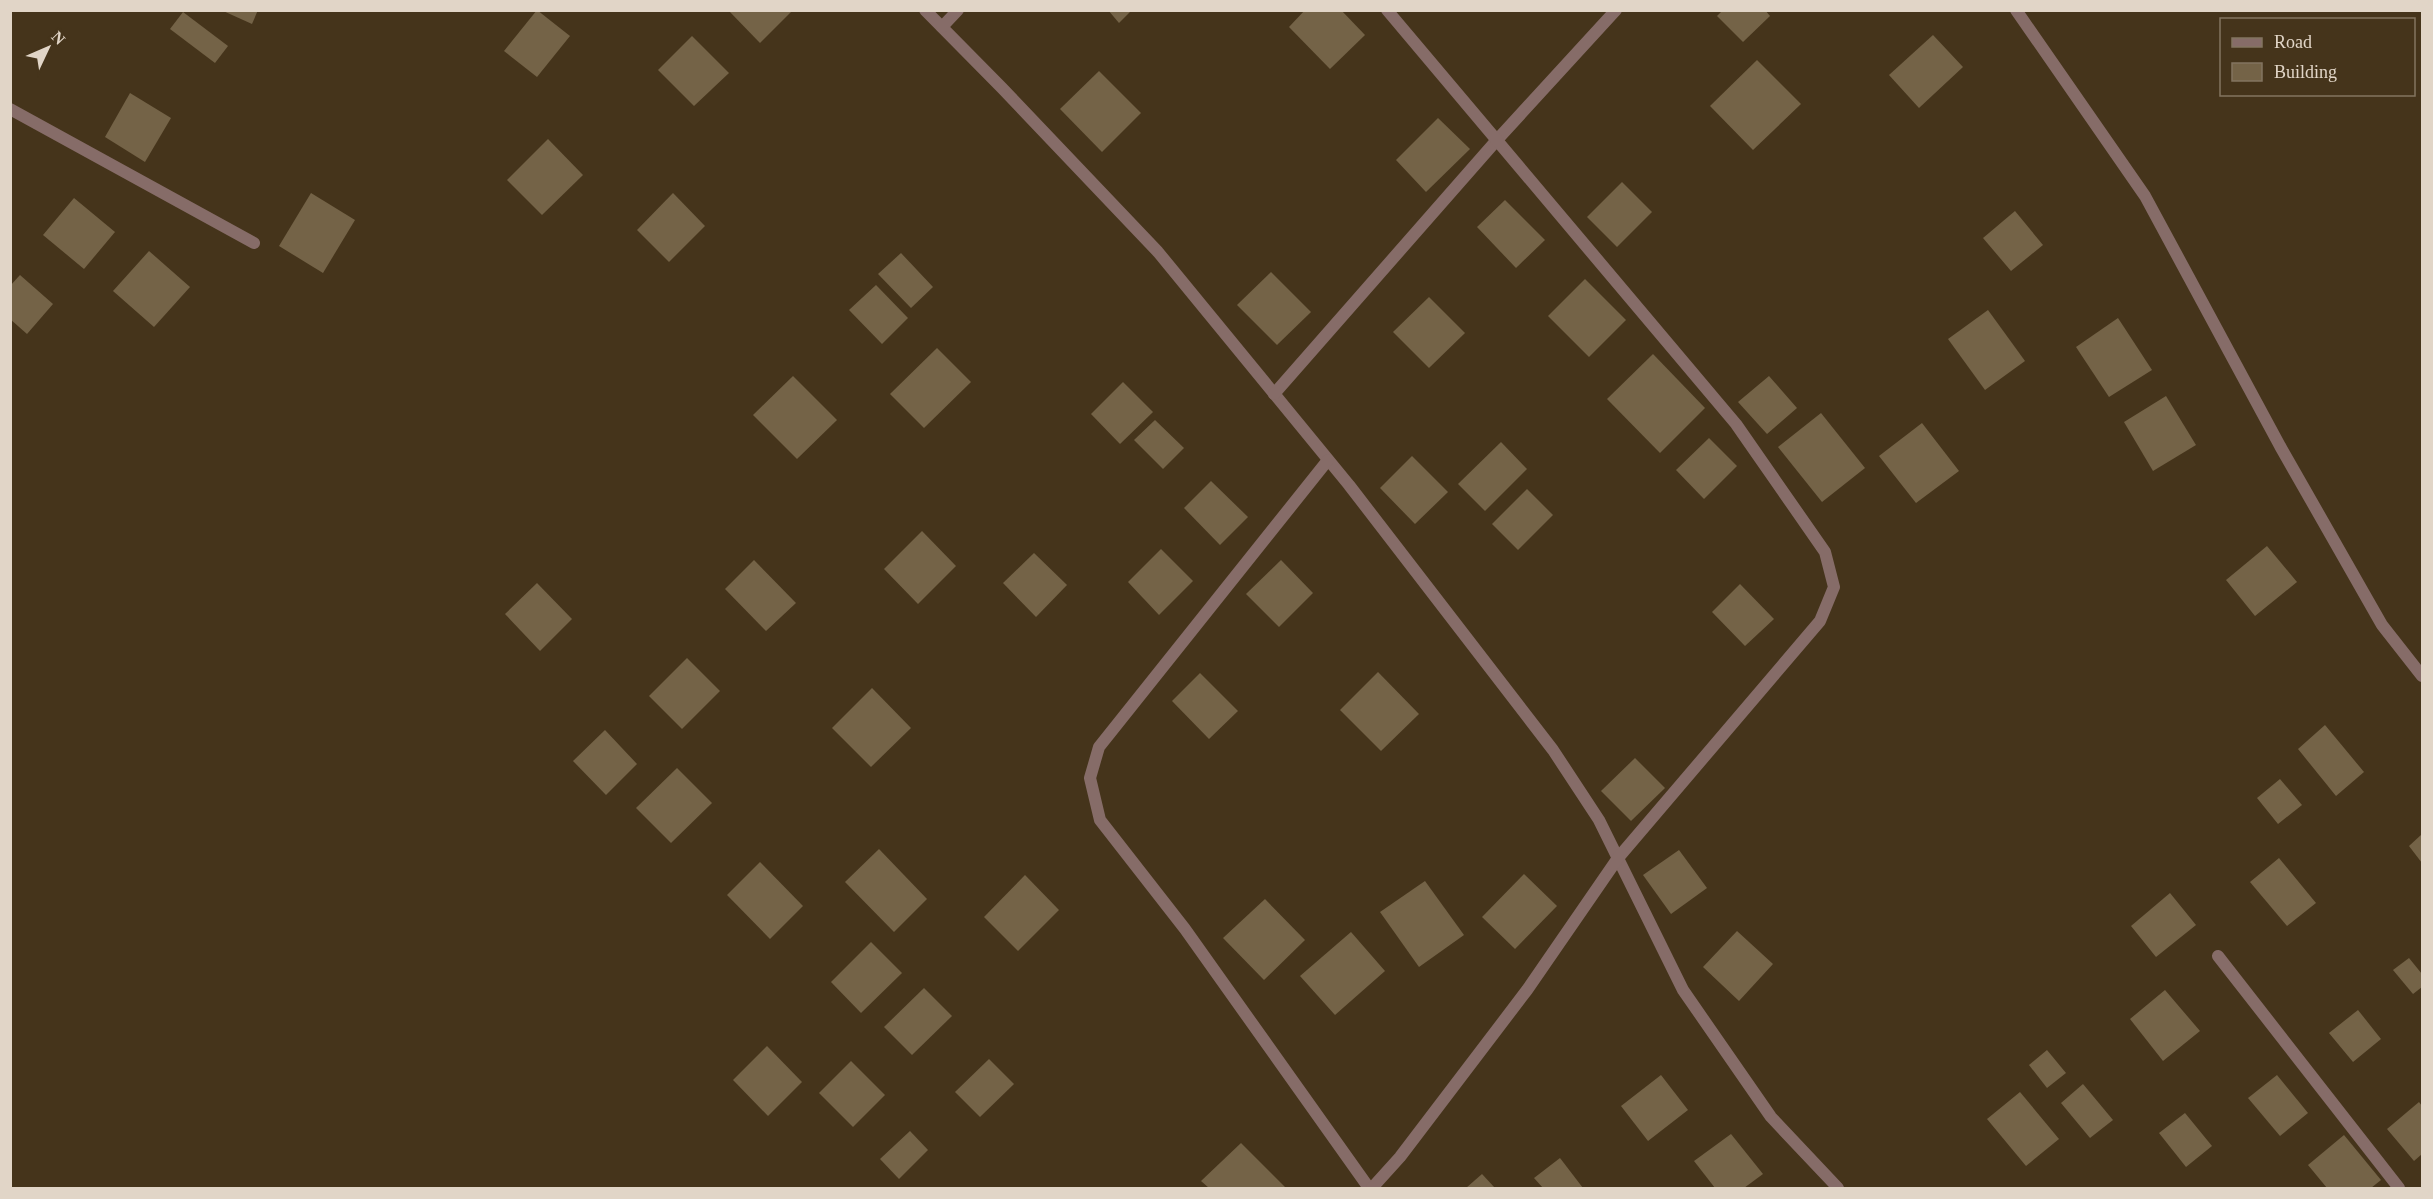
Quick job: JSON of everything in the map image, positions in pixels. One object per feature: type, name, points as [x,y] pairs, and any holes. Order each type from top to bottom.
[{"type":"street","points":[[925,10],[1158,252],[1328,460],[1553,750],[1599,820],[1683,990],[1771,1117],[1838,1188]]},
{"type":"street","points":[[942,27],[958,10]]},
{"type":"street","points":[[1328,460],[1099,747],[1090,778],[1100,820],[1185,929],[1371,1188],[1400,1157],[1527,990],[1618,858],[1820,621],[1834,587],[1826,552],[1736,424],[1387,10]]},
{"type":"street","points":[[1274,394],[1496,141],[1616,10]]},
{"type":"street","points":[[2016,10],[2145,196],[2280,446],[2382,625],[2422,676]]},
{"type":"street","points":[[10,109],[254,243]]},
{"type":"street","points":[[2218,956],[2399,1188]]},
{"type":"building","points":[[221,10],[258,10],[252,24]]},
{"type":"building","points":[[537,10],[570,36],[537,77],[504,51]]},
{"type":"building","points":[[728,10],[793,10],[760,43]]},
{"type":"building","points":[[1108,10],[1132,10],[1119,23]]},
{"type":"building","points":[[1305,10],[1341,10],[1365,35],[1330,69],[1289,27]]},
{"type":"building","points":[[1723,10],[1765,10],[1770,16],[1743,42],[1717,16]]},
{"type":"building","points":[[183,12],[228,46],[215,63],[170,29]]},
{"type":"building","points":[[1933,35],[1963,67],[1919,108],[1889,75]]},
{"type":"building","points":[[692,36],[729,73],[694,106],[658,70]]},
{"type":"building","points":[[1757,60],[1801,104],[1753,150],[1710,106]]},
{"type":"building","points":[[1099,71],[1141,113],[1102,152],[1060,109]]},
{"type":"building","points":[[130,93],[171,118],[145,162],[105,137]]},
{"type":"building","points":[[1438,118],[1470,149],[1426,192],[1396,160]]},
{"type":"building","points":[[548,139],[583,175],[542,215],[507,180]]},
{"type":"building","points":[[1622,182],[1652,212],[1617,247],[1587,217]]},
{"type":"building","points":[[311,193],[355,220],[323,273],[279,246]]},
{"type":"building","points":[[673,193],[705,226],[669,262],[637,230]]},
{"type":"building","points":[[74,198],[115,232],[84,269],[43,235]]},
{"type":"building","points":[[1505,200],[1545,240],[1516,268],[1477,227]]},
{"type":"building","points":[[2015,211],[2043,245],[2011,271],[1983,238]]},
{"type":"building","points":[[149,251],[190,287],[154,327],[113,291]]},
{"type":"building","points":[[901,253],[933,287],[911,308],[878,274]]},
{"type":"building","points":[[1271,272],[1311,312],[1277,345],[1237,305]]},
{"type":"building","points":[[20,275],[53,304],[27,334],[10,319],[10,286]]},
{"type":"building","points":[[1585,279],[1626,320],[1589,357],[1548,316]]},
{"type":"building","points":[[876,285],[908,318],[882,344],[849,310]]},
{"type":"building","points":[[1429,297],[1465,333],[1429,368],[1393,332]]},
{"type":"building","points":[[1988,310],[2025,361],[1985,390],[1948,339]]},
{"type":"building","points":[[2118,318],[2152,370],[2109,397],[2076,347]]},
{"type":"building","points":[[937,348],[971,382],[924,428],[890,394]]},
{"type":"building","points":[[1653,354],[1705,408],[1660,453],[1607,399]]},
{"type":"building","points":[[793,376],[837,420],[797,459],[753,415]]},
{"type":"building","points":[[1769,376],[1797,408],[1767,434],[1738,402]]},
{"type":"building","points":[[1123,382],[1153,412],[1120,444],[1091,414]]},
{"type":"building","points":[[2166,396],[2196,445],[2153,471],[2124,422]]},
{"type":"building","points":[[1821,413],[1865,468],[1822,502],[1778,447]]},
{"type":"building","points":[[1155,420],[1184,448],[1163,469],[1134,440]]},
{"type":"building","points":[[1922,423],[1959,471],[1916,503],[1879,456]]},
{"type":"building","points":[[1709,438],[1737,466],[1704,499],[1676,470]]},
{"type":"building","points":[[1501,442],[1527,469],[1485,511],[1458,484]]},
{"type":"building","points":[[1412,456],[1448,492],[1415,524],[1380,488]]},
{"type":"building","points":[[1211,481],[1248,517],[1220,545],[1184,508]]},
{"type":"building","points":[[1527,489],[1553,515],[1518,550],[1492,524]]},
{"type":"building","points":[[922,531],[956,566],[918,604],[884,569]]},
{"type":"building","points":[[2267,546],[2297,582],[2255,616],[2226,580]]},
{"type":"building","points":[[1161,549],[1193,581],[1159,615],[1128,582]]},
{"type":"building","points":[[1034,553],[1067,585],[1036,617],[1003,583]]},
{"type":"building","points":[[754,560],[796,603],[766,631],[725,589]]},
{"type":"building","points":[[1281,560],[1313,593],[1279,627],[1246,594]]},
{"type":"building","points":[[537,583],[572,619],[540,651],[505,614]]},
{"type":"building","points":[[1740,584],[1774,619],[1745,646],[1712,612]]},
{"type":"building","points":[[687,658],[720,691],[682,729],[649,696]]},
{"type":"building","points":[[1378,672],[1419,714],[1381,751],[1340,710]]},
{"type":"building","points":[[1200,673],[1238,711],[1209,739],[1172,701]]},
{"type":"building","points":[[872,688],[911,728],[871,767],[832,728]]},
{"type":"building","points":[[2325,725],[2364,772],[2336,796],[2298,749]]},
{"type":"building","points":[[605,730],[637,764],[606,795],[573,761]]},
{"type":"building","points":[[1635,758],[1665,788],[1631,821],[1601,791]]},
{"type":"building","points":[[677,768],[712,803],[671,843],[636,808]]},
{"type":"building","points":[[2280,779],[2302,805],[2278,824],[2257,798]]},
{"type":"building","points":[[2422,834],[2422,863],[2409,846]]},
{"type":"building","points":[[879,849],[927,899],[894,932],[845,882]]},
{"type":"building","points":[[1679,850],[1707,888],[1671,914],[1643,875]]},
{"type":"building","points":[[2279,858],[2316,903],[2287,926],[2250,882]]},
{"type":"building","points":[[760,862],[803,906],[770,939],[727,895]]},
{"type":"building","points":[[1524,874],[1557,906],[1515,949],[1482,917]]},
{"type":"building","points":[[1025,875],[1059,910],[1018,951],[984,917]]},
{"type":"building","points":[[1425,881],[1464,935],[1419,967],[1380,912]]},
{"type":"building","points":[[2170,893],[2196,925],[2156,957],[2131,926]]},
{"type":"building","points":[[1265,899],[1305,940],[1264,980],[1223,938]]},
{"type":"building","points":[[1737,931],[1773,964],[1739,1001],[1703,967]]},
{"type":"building","points":[[1351,932],[1385,971],[1335,1015],[1300,976]]},
{"type":"building","points":[[871,942],[902,973],[861,1013],[831,982]]},
{"type":"building","points":[[2409,958],[2422,974],[2422,987],[2413,994],[2393,970]]},
{"type":"building","points":[[924,988],[952,1016],[912,1055],[884,1027]]},
{"type":"building","points":[[2165,990],[2200,1031],[2163,1061],[2130,1019]]},
{"type":"building","points":[[2358,1010],[2381,1039],[2353,1062],[2329,1033]]},
{"type":"building","points":[[767,1046],[802,1082],[768,1116],[733,1080]]},
{"type":"building","points":[[2047,1050],[2066,1073],[2047,1088],[2029,1065]]},
{"type":"building","points":[[989,1059],[1014,1084],[980,1117],[955,1092]]},
{"type":"building","points":[[851,1061],[885,1095],[853,1127],[819,1093]]},
{"type":"building","points":[[1661,1075],[1688,1110],[1648,1141],[1621,1106]]},
{"type":"building","points":[[2277,1075],[2308,1113],[2280,1136],[2248,1098]]},
{"type":"building","points":[[2083,1084],[2113,1120],[2090,1138],[2061,1103]]},
{"type":"building","points":[[2020,1092],[2059,1139],[2026,1166],[1987,1119]]},
{"type":"building","points":[[2419,1102],[2422,1106],[2422,1154],[2414,1161],[2387,1129]]},
{"type":"building","points":[[2185,1113],[2212,1146],[2186,1167],[2159,1133]]},
{"type":"building","points":[[910,1131],[928,1150],[899,1179],[880,1159]]},
{"type":"building","points":[[1731,1134],[1763,1174],[1744,1188],[1715,1188],[1694,1161]]},
{"type":"building","points":[[2344,1135],[2381,1180],[2371,1188],[2327,1188],[2308,1165]]},
{"type":"building","points":[[1241,1143],[1286,1188],[1209,1188],[1201,1181]]},
{"type":"building","points":[[1560,1158],[1583,1188],[1543,1188],[1534,1178]]},
{"type":"building","points":[[1482,1174],[1495,1188],[1466,1188]]}]
